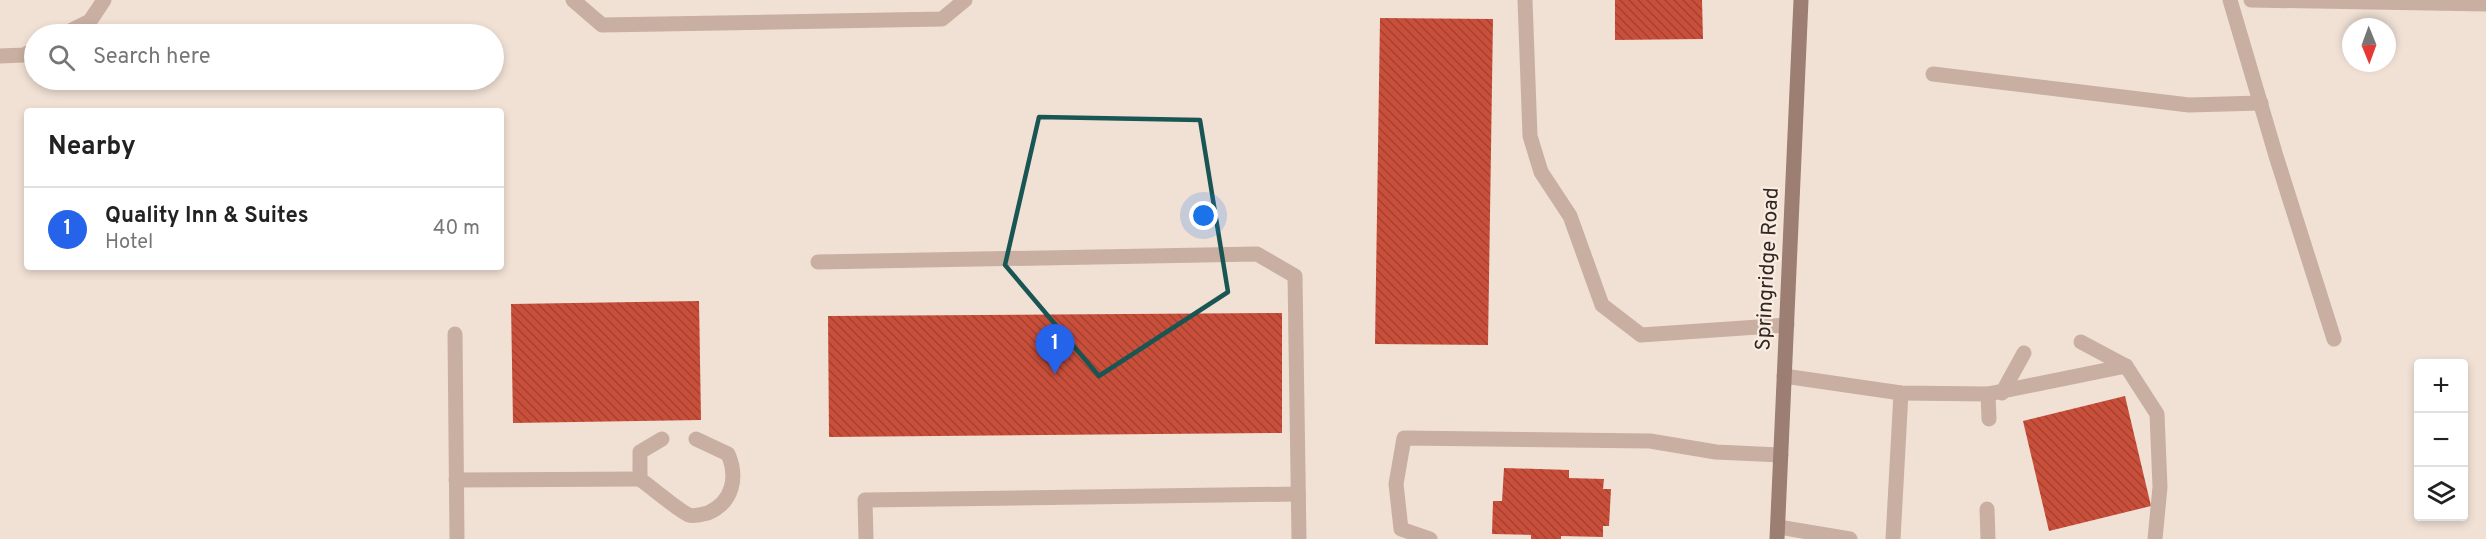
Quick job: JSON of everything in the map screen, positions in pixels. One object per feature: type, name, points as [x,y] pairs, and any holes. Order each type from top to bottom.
[{"type":"main road","name":"Springridge Road","points":[[1777,533],[1801,0]]},
{"type":"street","points":[[84,24],[90,21],[104,0]]},
{"type":"street","points":[[573,0],[602,25],[942,19],[965,0]]},
{"type":"street","points":[[1525,0],[1530,136],[1541,172],[1570,216],[1602,305],[1641,335],[1787,325]]},
{"type":"street","points":[[2230,0],[2334,339]]},
{"type":"street","points":[[2251,0],[2486,4]]},
{"type":"street","points":[[0,56],[24,55]]},
{"type":"street","points":[[1932,74],[2189,105],[2260,103]]},
{"type":"street","points":[[818,262],[1257,254],[1295,276],[1299,539]]},
{"type":"street","points":[[455,334],[457,539]]},
{"type":"street","points":[[2081,342],[2126,366],[2157,414],[2160,487],[2155,539]]},
{"type":"street","points":[[1989,420],[1995,394],[2024,353]]},
{"type":"street","points":[[1784,376],[1901,393],[1995,394],[2126,366]]},
{"type":"street","points":[[1893,539],[1901,393]]},
{"type":"street","points":[[1425,538],[1401,529],[1396,484],[1404,438],[1650,441],[1716,452],[1781,455]]},
{"type":"street","points":[[640,479],[640,452],[662,439]]},
{"type":"street","points":[[456,480],[640,479],[690,515],[703,514],[715,510],[725,501],[734,478],[733,466],[728,454],[696,439]]},
{"type":"street","points":[[866,539],[865,500],[1298,494]]},
{"type":"street","points":[[1987,509],[1988,539]]},
{"type":"street","points":[[1777,533],[1850,539]]},
{"type":"highlighted area","points":[[1039,117],[1200,120],[1228,292],[1099,376],[1005,265]]},
{"type":"building","points":[[1615,0],[1702,0],[1703,39],[1615,40]]},
{"type":"building","points":[[1380,18],[1493,19],[1488,345],[1375,344]]},
{"type":"building","points":[[699,301],[701,420],[513,423],[511,304]]},
{"type":"building","points":[[1282,313],[1282,433],[829,437],[828,316]]},
{"type":"building","points":[[2125,396],[2151,506],[2049,531],[2023,421]]},
{"type":"building","points":[[1504,468],[1569,470],[1569,478],[1604,479],[1603,489],[1611,489],[1609,526],[1603,526],[1603,537],[1561,536],[1561,539],[1531,539],[1531,535],[1492,534],[1493,501],[1502,501]]},
{"type":"place","name":"Quality Inn & Suites","points":[[1055,374]]}]
